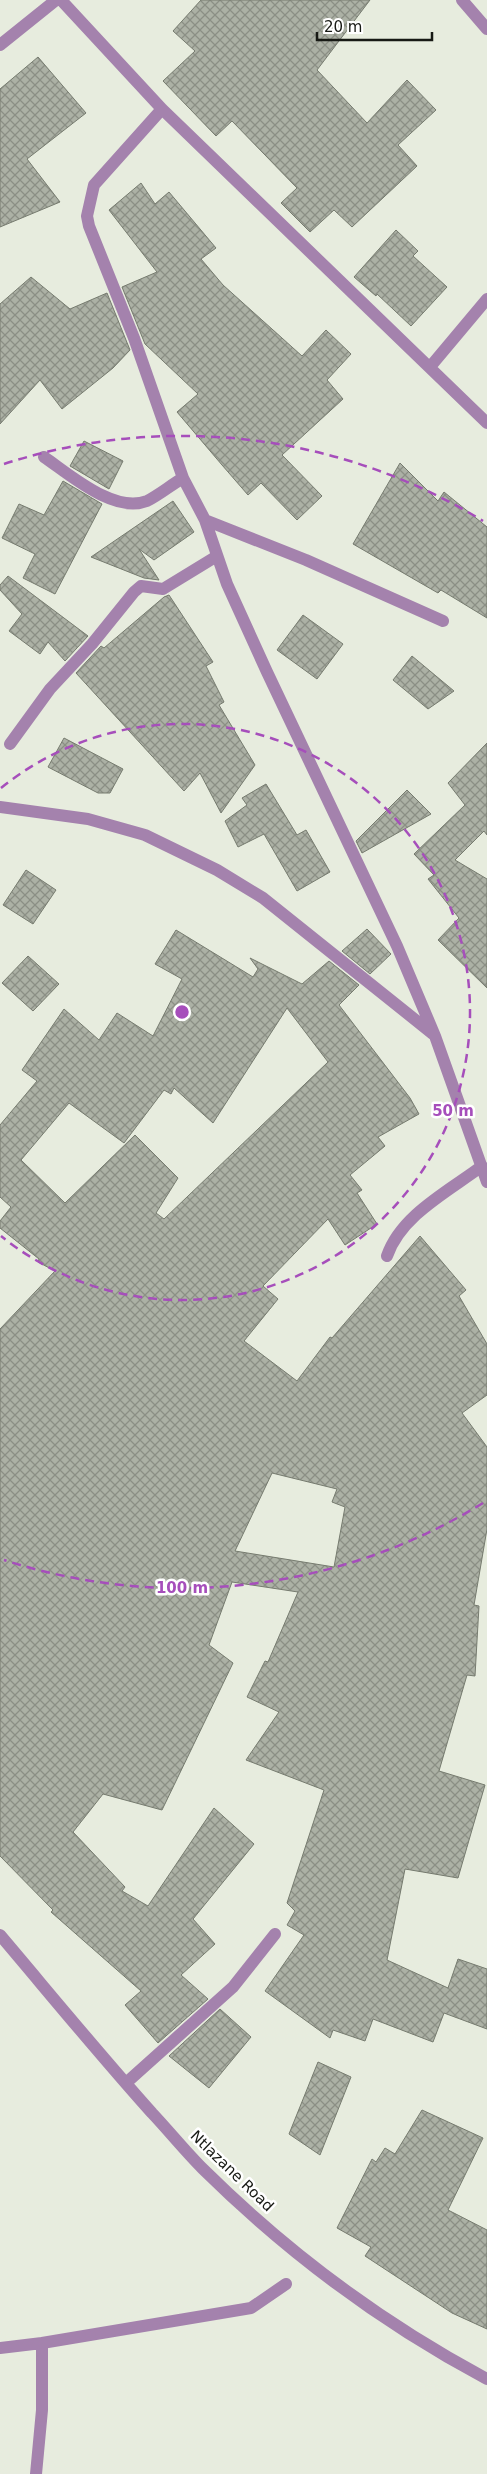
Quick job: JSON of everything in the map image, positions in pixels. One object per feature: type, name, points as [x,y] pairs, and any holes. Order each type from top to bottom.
[{"type":"street","points":[[0,45],[56,0]]},
{"type":"street","points":[[61,0],[162,109],[487,422]]},
{"type":"street","points":[[462,0],[487,29]]},
{"type":"street","points":[[162,109],[94,185],[87,216],[92,236],[134,338],[182,478],[205,520],[227,584],[397,946],[435,1036],[487,1182]]},
{"type":"street","points":[[430,367],[487,299]]},
{"type":"street","points":[[44,457],[98,494],[130,504],[146,501],[182,478]]},
{"type":"street","points":[[205,520],[306,560],[443,621]]},
{"type":"street","points":[[10,744],[50,689],[92,644],[134,592],[141,586],[162,589],[172,585],[217,556]]},
{"type":"street","points":[[0,807],[88,819],[146,835],[217,870],[263,898],[435,1036]]},
{"type":"street","points":[[387,1256],[392,1241],[409,1220],[482,1166]]},
{"type":"street","points":[[126,2083],[233,1987],[275,1934]]},
{"type":"street","name":"Ntlazane Road","points":[[0,1935],[126,2083],[202,2168],[255,2218],[308,2263],[389,2321],[436,2352],[487,2379]]},
{"type":"street","points":[[0,2348],[42,2343],[251,2308],[286,2284]]},
{"type":"street","points":[[36,2474],[42,2410],[42,2343]]},
{"type":"building","points":[[201,0],[370,0],[317,70],[367,123],[407,80],[436,110],[398,145],[417,166],[352,227],[334,210],[310,232],[281,203],[297,188],[232,121],[216,136],[163,81],[195,51],[173,31]]},
{"type":"building","points":[[38,57],[86,113],[27,159],[60,202],[0,227],[0,89]]},
{"type":"building","points":[[141,183],[155,204],[169,192],[216,248],[201,259],[223,285],[302,356],[326,330],[351,354],[327,380],[343,399],[282,455],[322,496],[297,520],[261,483],[248,495],[222,465],[177,412],[198,394],[145,344],[122,287],[157,272],[109,210]]},
{"type":"building","points":[[396,230],[418,251],[413,256],[447,287],[411,326],[377,294],[376,296],[354,277]]},
{"type":"building","points":[[31,277],[70,309],[107,293],[130,350],[113,368],[62,409],[40,380],[0,424],[0,304]]},
{"type":"building","points":[[84,441],[123,461],[109,489],[70,466]]},
{"type":"building","points":[[400,463],[438,501],[444,492],[487,527],[487,618],[441,590],[438,593],[353,544]]},
{"type":"building","points":[[63,481],[102,504],[55,594],[23,578],[35,554],[2,538],[19,504],[44,515]]},
{"type":"building","points":[[173,501],[194,532],[154,560],[139,549],[159,580],[144,578],[91,557]]},
{"type":"building","points":[[8,576],[88,636],[65,661],[48,642],[40,654],[9,631],[22,614],[0,590],[0,585]]},
{"type":"building","points":[[169,595],[213,662],[206,666],[224,702],[219,705],[255,765],[221,813],[200,773],[184,791],[76,673],[101,646],[104,648],[164,597]]},
{"type":"building","points":[[303,615],[343,644],[317,679],[277,650]]},
{"type":"building","points":[[412,656],[454,691],[428,709],[393,680]]},
{"type":"building","points":[[64,738],[123,769],[110,793],[98,793],[48,767]]},
{"type":"building","points":[[487,743],[487,835],[484,831],[455,860],[487,879],[487,988],[438,940],[459,918],[428,879],[434,875],[414,854],[465,805],[448,783]]},
{"type":"building","points":[[266,784],[297,835],[306,830],[330,872],[297,891],[264,834],[238,847],[225,821],[247,805],[242,798]]},
{"type":"building","points":[[407,790],[431,814],[362,853],[356,841]]},
{"type":"building","points":[[26,870],[56,890],[33,924],[3,905]]},
{"type":"building","points":[[367,929],[391,954],[370,974],[342,951]]},
{"type":"building","points":[[176,930],[253,977],[258,969],[250,958],[302,984],[329,961],[359,985],[339,1005],[410,1098],[419,1114],[378,1137],[385,1146],[350,1175],[362,1190],[357,1193],[377,1224],[345,1245],[328,1219],[263,1286],[278,1299],[244,1341],[297,1381],[330,1337],[332,1338],[420,1236],[466,1290],[459,1296],[487,1344],[487,1395],[462,1413],[487,1447],[487,1529],[474,1605],[479,1606],[475,1676],[467,1675],[439,1771],[485,1785],[458,1878],[405,1869],[387,1960],[448,1988],[458,1959],[487,1969],[487,2029],[444,2013],[433,2042],[373,2019],[365,2041],[333,2030],[330,2038],[265,1991],[304,1935],[287,1925],[295,1911],[287,1903],[324,1790],[246,1760],[279,1712],[247,1697],[265,1661],[268,1662],[298,1592],[232,1582],[209,1645],[233,1663],[162,1810],[103,1794],[73,1832],[125,1887],[122,1891],[148,1906],[214,1808],[254,1844],[193,1919],[215,1944],[181,1975],[208,1999],[158,2043],[125,2005],[141,1991],[51,1912],[53,1910],[0,1856],[0,1329],[55,1271],[38,1262],[39,1259],[0,1228],[0,1221],[11,1207],[0,1197],[0,1125],[37,1081],[22,1070],[64,1009],[99,1040],[117,1013],[153,1036],[182,979],[155,964]],"holes":[[[287,1008],[328,1062],[164,1219],[156,1213],[178,1178],[135,1135],[65,1203],[21,1160],[69,1103],[124,1143],[164,1090],[171,1094],[174,1088],[213,1123]],[[272,1473],[337,1489],[332,1502],[345,1507],[334,1567],[235,1551]]]},
{"type":"building","points":[[28,956],[59,984],[33,1011],[2,983]]},
{"type":"building","points":[[220,2009],[251,2037],[209,2088],[169,2056]]},
{"type":"building","points":[[318,2062],[351,2077],[320,2155],[289,2134]]},
{"type":"building","points":[[422,2110],[483,2138],[448,2210],[487,2230],[487,2329],[452,2313],[365,2256],[371,2247],[337,2228],[372,2159],[376,2162],[385,2148],[395,2154]]}]
